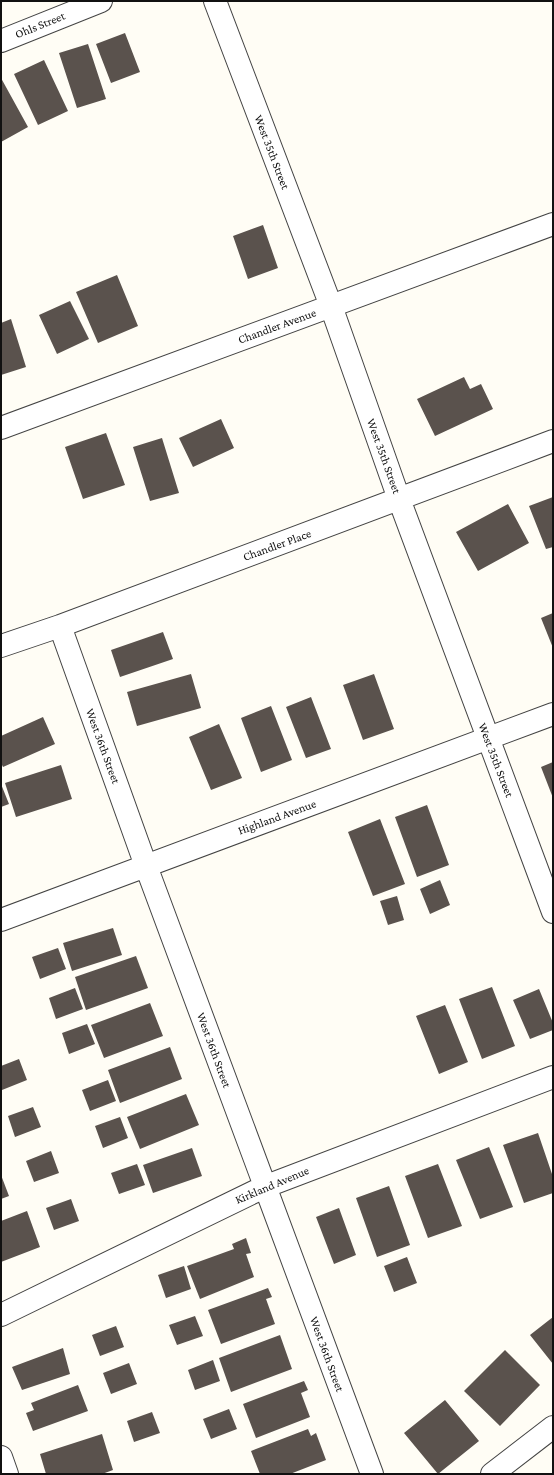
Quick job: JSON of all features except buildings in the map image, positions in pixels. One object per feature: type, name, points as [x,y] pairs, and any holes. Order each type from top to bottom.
[{"type":"street","name":"Ohls Street","points":[[1,41],[101,1]]},
{"type":"street","name":"West 35th Street","points":[[215,1],[330,306],[399,499],[488,739],[551,900]]},
{"type":"street","name":"Chandler Avenue","points":[[1,428],[553,224]]},
{"type":"street","name":"Chandler Place","points":[[1,646],[60,626],[553,441]]},
{"type":"street","name":"West 36th Street","points":[[60,626],[146,866],[372,1474]]},
{"type":"street","name":"Highland Avenue","points":[[1,920],[553,714]]},
{"type":"street","name":"Kirkland Avenue","points":[[1,1315],[264,1186],[553,1077]]},
{"type":"street","points":[[492,1474],[553,1427]]},
{"type":"street","points":[[1,1458],[7,1474]]}]
